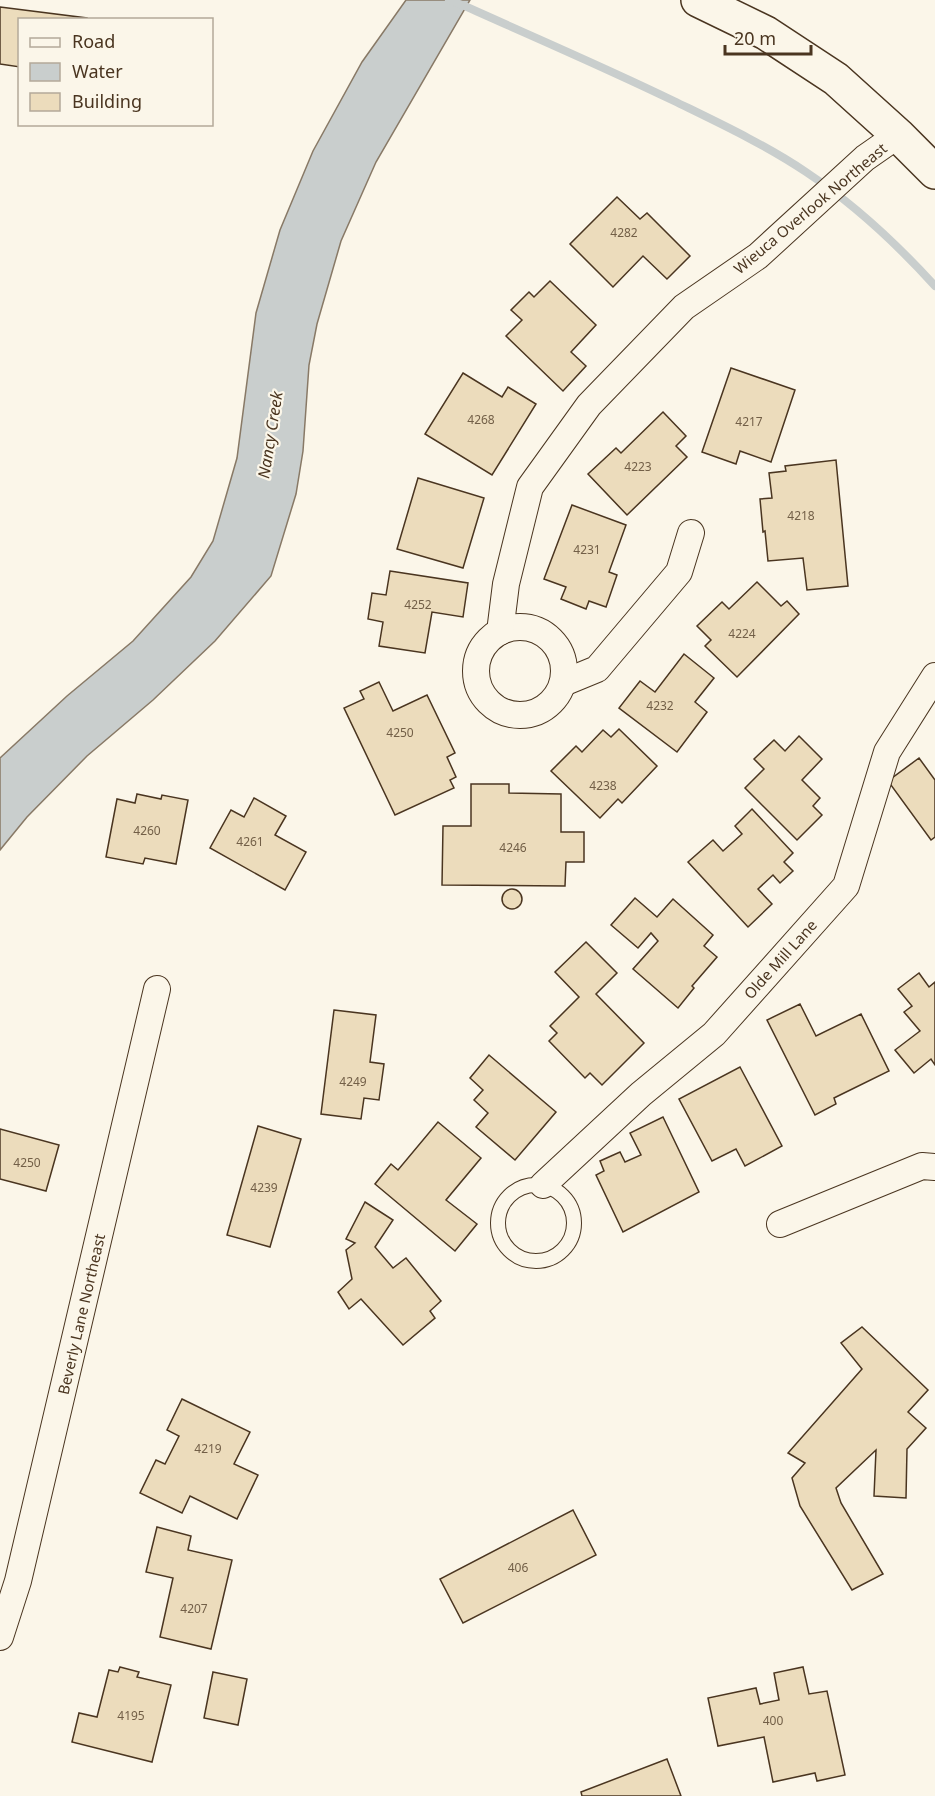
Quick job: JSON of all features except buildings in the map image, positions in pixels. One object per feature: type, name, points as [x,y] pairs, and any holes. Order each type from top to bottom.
[{"type":"street","points":[[698,0],[766,33],[836,79],[935,172]]},
{"type":"street","name":"Wieuca Overlook Northeast","points":[[500,632],[506,584],[530,487],[589,405],[684,307],[766,250],[866,158],[898,135]]},
{"type":"street","points":[[562,683],[597,669],[679,572],[691,533]]},
{"type":"street","points":[[514,627],[529,628],[543,633],[554,643],[561,655],[564,669],[562,683],[556,697],[546,707],[533,713],[518,715],[504,712],[492,705],[482,694],[477,680],[476,666],[480,652],[489,640],[500,632],[514,627]]},
{"type":"street","name":"Olde Mill Lane","points":[[543,1185],[641,1094],[714,1034],[846,886],[887,752],[935,676]]},
{"type":"street","name":"Beverly Lane Northeast","points":[[0,1637],[21,1570],[157,989]]},
{"type":"street","points":[[780,1224],[922,1166],[935,1167]]},
{"type":"lane","points":[[543,1185],[559,1191],[570,1203],[575,1220],[573,1236],[565,1250],[551,1259],[534,1262],[518,1258],[502,1243],[497,1222],[504,1201],[521,1187],[543,1185]]},
{"type":"water","name":"Nancy Creek","points":[[406,0],[470,0],[376,162],[341,241],[317,324],[309,365],[303,451],[296,494],[271,576],[215,641],[153,700],[87,756],[27,817],[0,850],[0,758],[67,696],[133,641],[191,577],[213,541],[237,458],[256,313],[280,230],[313,151],[362,62]]},
{"type":"waterway","points":[[449,0],[648,89],[774,152],[824,184],[858,211],[890,239],[935,286]]}]
